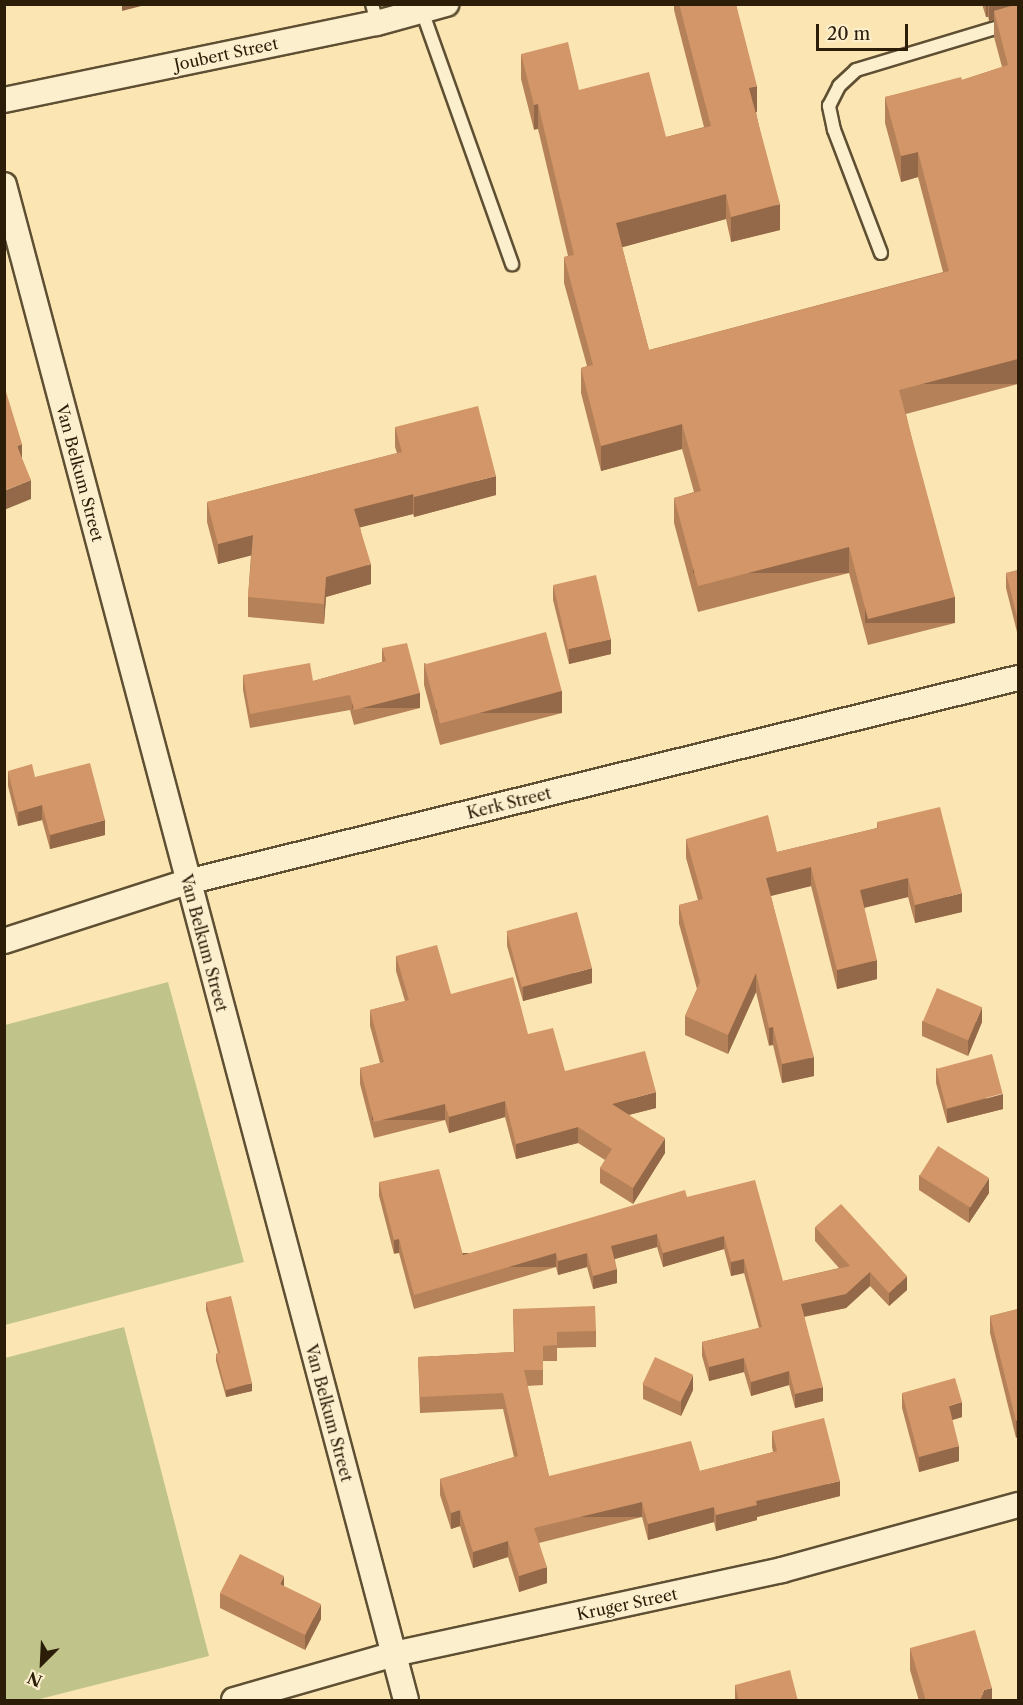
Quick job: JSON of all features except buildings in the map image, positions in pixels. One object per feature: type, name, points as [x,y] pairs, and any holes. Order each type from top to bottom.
[{"type":"street","name":"Joubert Street","points":[[4,100],[374,14],[422,11],[446,4]]},
{"type":"street","name":"Van Belkum Street","points":[[4,185],[406,1701]]},
{"type":"street","name":"Kerk Street","points":[[4,941],[187,882],[1018,678]]},
{"type":"street","name":"Kruger Street","points":[[234,1701],[394,1654],[782,1570],[1018,1505]]},
{"type":"lane","points":[[422,11],[512,264]]},
{"type":"lane","points":[[881,253],[834,130],[830,106],[838,86],[856,70],[1018,21]]},
{"type":"green space","points":[[168,982],[244,1262],[5,1325],[5,1025]]},
{"type":"green space","points":[[124,1327],[209,1656],[36,1700],[5,1700],[5,1358]]}]
